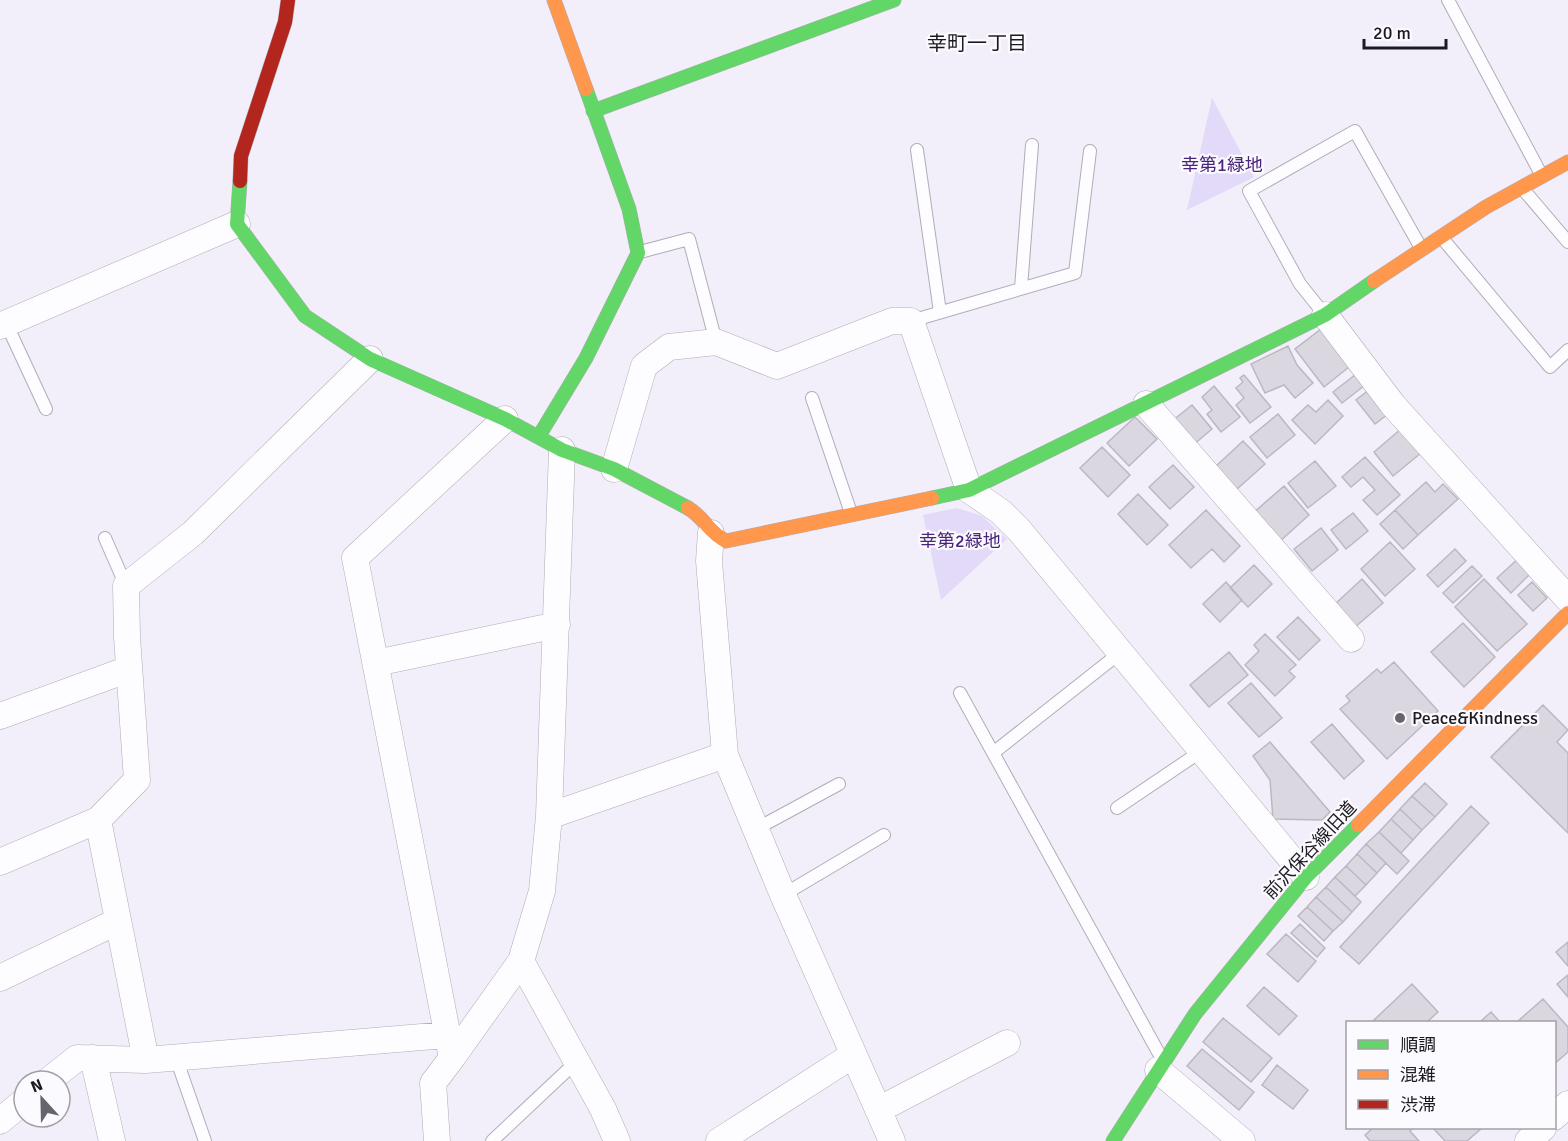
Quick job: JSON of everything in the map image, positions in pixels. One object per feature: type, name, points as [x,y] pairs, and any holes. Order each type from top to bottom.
[{"type":"street","points":[[288,0],[285,22],[241,156],[237,224],[305,316],[370,359],[505,419],[562,450],[614,469],[660,491],[701,516],[711,533],[726,541],[740,540],[969,490],[1325,315],[1420,248],[1486,207],[1568,162]]},
{"type":"street","points":[[539,436],[586,358],[638,253],[629,209],[554,0]]},
{"type":"street","points":[[593,111],[846,13],[894,0]]},
{"type":"street","points":[[3,324],[237,224]]},
{"type":"street","points":[[1325,315],[1393,405],[1568,599]]},
{"type":"street","points":[[614,469],[644,366],[669,347],[716,342],[777,366],[892,321],[911,321],[969,490],[1001,512],[1020,531],[1306,877]]},
{"type":"street","points":[[0,862],[98,820],[137,780],[126,586],[193,533],[370,359]]},
{"type":"street","points":[[1146,404],[1351,639]]},
{"type":"street","points":[[449,1046],[356,558],[505,419]]},
{"type":"street","points":[[437,1141],[433,1083],[449,1046],[521,961],[542,891],[549,816],[562,450]]},
{"type":"street","points":[[711,533],[709,561],[725,755],[783,895],[892,1141]]},
{"type":"street","name":"前沢保谷線旧道","points":[[1113,1141],[1160,1066],[1209,998],[1306,877],[1568,613]]},
{"type":"street","points":[[376,663],[557,625]]},
{"type":"street","points":[[0,716],[129,669]]},
{"type":"street","points":[[549,816],[725,755]]},
{"type":"street","points":[[98,820],[146,1060]]},
{"type":"street","points":[[0,978],[118,921]]},
{"type":"street","points":[[521,961],[603,1109],[617,1141]]},
{"type":"street","points":[[878,1110],[1007,1043]]},
{"type":"street","points":[[63,1069],[76,1058],[146,1060],[449,1046]]},
{"type":"street","points":[[719,1141],[854,1055]]},
{"type":"street","points":[[93,1058],[112,1141]]},
{"type":"street","points":[[1160,1066],[1242,1141]]},
{"type":"street","points":[[1556,1115],[1568,1104]]},
{"type":"street","points":[[0,1121],[12,1111]]},
{"type":"street","points":[[1528,1141],[1544,1129]]},
{"type":"lane","points":[[1448,0],[1542,176]]},
{"type":"lane","points":[[1325,315],[1299,284],[1249,191],[1355,131],[1420,248]]},
{"type":"lane","points":[[1021,288],[1032,145]]},
{"type":"lane","points":[[917,150],[940,312]]},
{"type":"lane","points":[[911,321],[1075,273],[1090,151]]},
{"type":"lane","points":[[1522,188],[1568,242]]},
{"type":"lane","points":[[1441,237],[1550,367],[1568,350]]},
{"type":"lane","points":[[638,253],[689,239],[716,342]]},
{"type":"lane","points":[[3,324],[46,409]]},
{"type":"lane","points":[[812,398],[852,514]]},
{"type":"lane","points":[[105,538],[126,586]]},
{"type":"lane","points":[[993,753],[1121,652]]},
{"type":"lane","points":[[960,693],[1160,1066]]},
{"type":"lane","points":[[1117,808],[1203,750]]},
{"type":"lane","points":[[756,829],[839,784]]},
{"type":"lane","points":[[783,895],[884,835]]},
{"type":"lane","points":[[176,1058],[205,1141]]},
{"type":"lane","points":[[492,1141],[576,1062]]},
{"type":"green space","name":"幸第1緑地","points":[[1212,98],[1254,177],[1187,210]]},
{"type":"green space","name":"幸第2緑地","points":[[957,508],[982,516],[1007,539],[941,600],[923,515]]},
{"type":"building","points":[[1325,326],[1354,363],[1324,387],[1295,349]]},
{"type":"building","points":[[1288,346],[1297,365],[1313,383],[1295,398],[1284,385],[1265,393],[1251,364]]},
{"type":"building","points":[[1360,371],[1369,382],[1342,403],[1333,392]]},
{"type":"building","points":[[1244,375],[1271,407],[1250,423],[1236,405],[1244,398],[1236,388],[1243,382],[1240,378]]},
{"type":"building","points":[[1214,386],[1240,417],[1221,432],[1207,414],[1212,410],[1202,397]]},
{"type":"building","points":[[1373,387],[1392,411],[1375,424],[1356,400]]},
{"type":"building","points":[[1328,400],[1343,416],[1315,444],[1292,420],[1308,405],[1316,412]]},
{"type":"building","points":[[1192,405],[1212,429],[1192,446],[1172,421]]},
{"type":"building","points":[[1278,414],[1295,435],[1267,458],[1250,437]]},
{"type":"building","points":[[1135,417],[1157,439],[1129,466],[1107,443]]},
{"type":"building","points":[[1401,429],[1421,453],[1393,476],[1374,452]]},
{"type":"building","points":[[1243,441],[1265,464],[1236,490],[1215,467]]},
{"type":"building","points":[[1102,447],[1130,475],[1108,497],[1080,468]]},
{"type":"building","points":[[1365,457],[1400,495],[1377,515],[1363,500],[1375,490],[1363,477],[1351,487],[1342,477]]},
{"type":"building","points":[[1315,461],[1336,486],[1308,508],[1288,483]]},
{"type":"building","points":[[1173,465],[1194,487],[1170,509],[1149,487]]},
{"type":"building","points":[[1426,482],[1435,492],[1443,484],[1458,499],[1418,535],[1395,510]]},
{"type":"building","points":[[1284,486],[1309,515],[1278,543],[1252,514]]},
{"type":"building","points":[[1138,494],[1168,525],[1147,545],[1118,514]]},
{"type":"building","points":[[1206,510],[1240,546],[1224,562],[1212,549],[1191,568],[1169,545]]},
{"type":"building","points":[[1395,510],[1418,535],[1403,549],[1380,524]]},
{"type":"building","points":[[1353,513],[1368,531],[1346,549],[1331,530]]},
{"type":"building","points":[[1321,528],[1338,550],[1312,571],[1294,549]]},
{"type":"building","points":[[1390,542],[1415,569],[1385,596],[1361,569]]},
{"type":"building","points":[[1455,549],[1466,561],[1438,587],[1427,575]]},
{"type":"building","points":[[1520,557],[1533,571],[1511,593],[1497,578]]},
{"type":"building","points":[[1254,565],[1272,584],[1248,607],[1230,588]]},
{"type":"building","points":[[1472,566],[1482,576],[1453,603],[1443,593]]},
{"type":"building","points":[[1362,579],[1383,603],[1354,628],[1334,605]]},
{"type":"building","points":[[1484,579],[1527,624],[1497,651],[1455,607]]},
{"type":"building","points":[[1226,582],[1242,600],[1220,622],[1203,604]]},
{"type":"building","points":[[1532,582],[1547,598],[1533,611],[1518,595]]},
{"type":"building","points":[[1298,617],[1320,640],[1299,660],[1277,637]]},
{"type":"building","points":[[1463,623],[1495,657],[1464,687],[1431,652]]},
{"type":"building","points":[[1265,634],[1296,665],[1289,671],[1295,677],[1275,696],[1245,665],[1259,651],[1254,645]]},
{"type":"building","points":[[1229,652],[1248,675],[1209,707],[1190,685]]},
{"type":"building","points":[[1394,662],[1438,711],[1387,759],[1340,709],[1350,701],[1346,696],[1377,669],[1381,673]]},
{"type":"building","points":[[1251,683],[1282,718],[1259,737],[1228,703]]},
{"type":"building","points":[[1543,705],[1568,730],[1557,742],[1568,753],[1568,833],[1491,757]]},
{"type":"building","points":[[1332,724],[1364,761],[1344,779],[1311,742]]},
{"type":"building","points":[[1270,742],[1330,812],[1322,820],[1273,819],[1270,780],[1253,756]]},
{"type":"building","points":[[1425,783],[1447,804],[1435,817],[1412,796]]},
{"type":"building","points":[[1412,796],[1435,817],[1422,830],[1400,809]]},
{"type":"building","points":[[1471,806],[1489,823],[1359,964],[1340,947]]},
{"type":"building","points":[[1400,809],[1422,830],[1413,840],[1391,819]]},
{"type":"building","points":[[1391,819],[1413,840],[1401,853],[1379,832]]},
{"type":"building","points":[[1379,832],[1409,861],[1397,874],[1366,844]]},
{"type":"building","points":[[1366,844],[1386,863],[1377,873],[1357,854]]},
{"type":"building","points":[[1357,854],[1377,873],[1366,885],[1346,866]]},
{"type":"building","points":[[1346,866],[1366,885],[1355,896],[1335,877]]},
{"type":"building","points":[[1335,877],[1361,902],[1352,912],[1326,887]]},
{"type":"building","points":[[1326,887],[1352,912],[1343,922],[1316,897]]},
{"type":"building","points":[[1316,897],[1343,922],[1333,931],[1307,907]]},
{"type":"building","points":[[1307,907],[1333,931],[1324,941],[1298,916]]},
{"type":"building","points":[[1300,924],[1325,948],[1317,957],[1291,933]]},
{"type":"building","points":[[1286,934],[1316,961],[1298,982],[1267,954]]},
{"type":"building","points":[[1568,942],[1568,966],[1556,952]]},
{"type":"building","points":[[1568,975],[1568,997],[1557,984]]},
{"type":"building","points":[[1412,984],[1438,1012],[1428,1021],[1374,1020]]},
{"type":"building","points":[[1264,987],[1297,1016],[1279,1035],[1247,1006]]},
{"type":"building","points":[[1543,999],[1568,1027],[1568,1052],[1556,1062],[1556,1021],[1518,1021]]},
{"type":"building","points":[[1491,1012],[1499,1021],[1481,1021]]},
{"type":"building","points":[[1223,1018],[1272,1058],[1251,1082],[1203,1042]]},
{"type":"building","points":[[1202,1049],[1254,1092],[1239,1110],[1187,1066]]},
{"type":"building","points":[[1277,1065],[1308,1090],[1293,1109],[1262,1085]]},
{"type":"building","points":[[1372,1129],[1413,1129],[1410,1131],[1419,1141],[1370,1141],[1365,1135]]},
{"type":"building","points":[[1434,1129],[1481,1129],[1467,1141],[1445,1141]]},
{"type":"traffic: fast","points":[[593,111],[894,0]]},
{"type":"traffic: fast","points":[[539,436],[586,358],[638,253],[629,209],[586,89]]},
{"type":"traffic: fast","points":[[240,181],[237,224],[305,316],[370,359],[505,419],[562,450],[614,469],[688,508]]},
{"type":"traffic: fast","points":[[932,498],[969,490],[1325,315],[1374,281]]},
{"type":"traffic: fast","points":[[1113,1141],[1195,1014],[1306,877],[1358,825]]},
{"type":"traffic: slow","points":[[554,0],[586,89]]},
{"type":"traffic: slow","points":[[1374,281],[1486,207],[1568,162]]},
{"type":"traffic: slow","points":[[688,508],[726,541],[932,498]]},
{"type":"traffic: slow","points":[[1358,825],[1568,613]]},
{"type":"traffic: jam","points":[[240,181],[241,156],[285,22],[288,0]]},
{"type":"place","name":"Peace&Kindness","points":[[1400,718]]},
{"type":"district","name":"幸町一丁目","points":[[977,43]]}]
